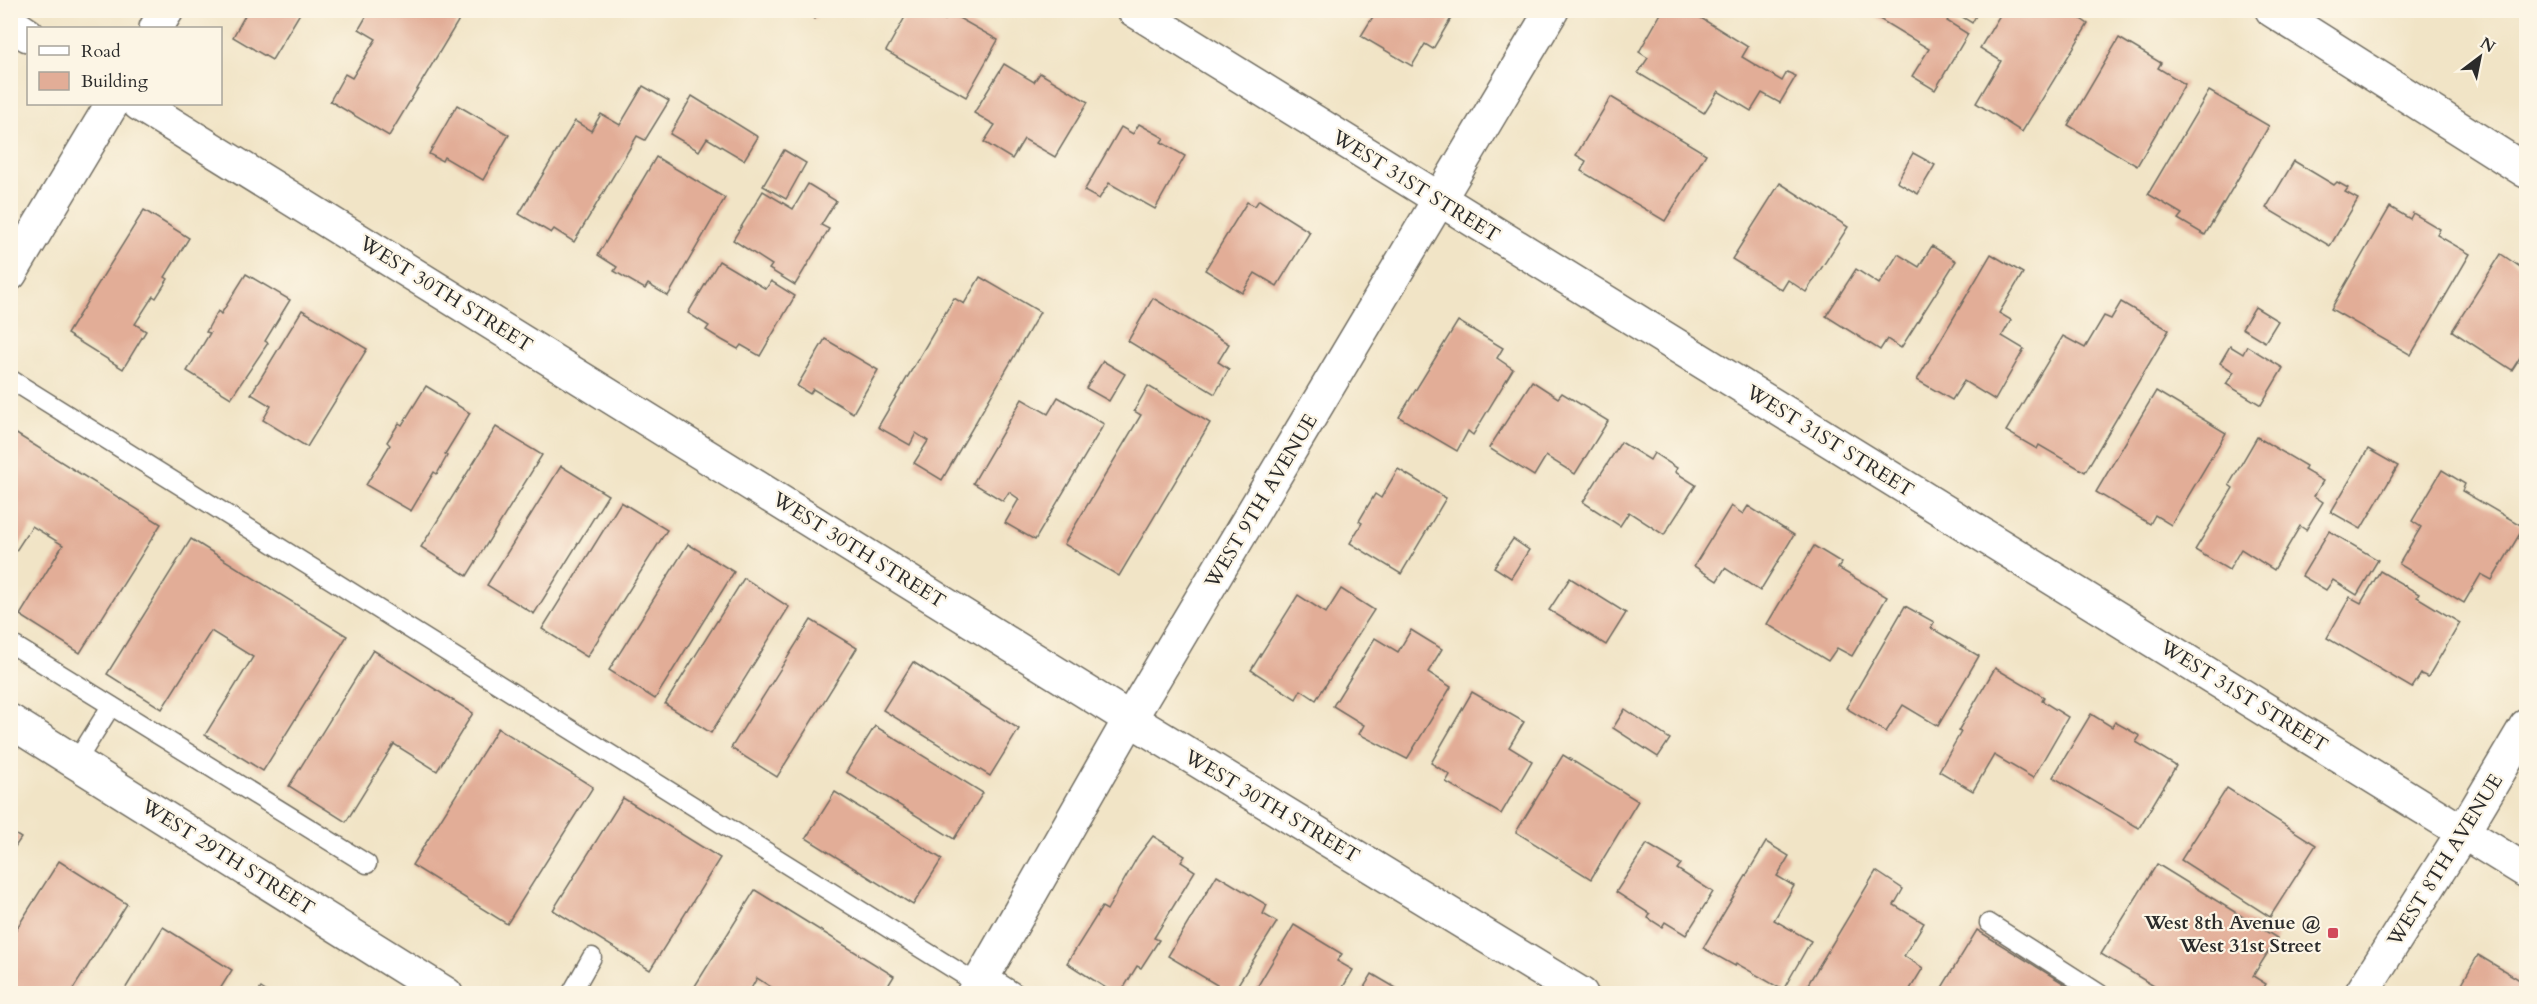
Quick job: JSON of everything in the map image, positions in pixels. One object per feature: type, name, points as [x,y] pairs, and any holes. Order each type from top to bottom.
[{"type":"street","points":[[157,27],[167,10]]},
{"type":"street","name":"WEST 31ST STREET","points":[[1134,10],[2526,871]]},
{"type":"street","name":"WEST 9TH AVENUE","points":[[978,984],[1130,719],[1552,10]]},
{"type":"street","points":[[2272,10],[2526,171]]},
{"type":"street","points":[[10,23],[27,34]]},
{"type":"street","points":[[10,274],[111,105]]},
{"type":"street","name":"WEST 30TH STREET","points":[[141,105],[1130,719],[1581,993]]},
{"type":"street","name":"WEST 29TH STREET","points":[[10,721],[446,993]]},
{"type":"street","name":"WEST 8TH AVENUE","points":[[2362,993],[2526,726]]},
{"type":"lane","points":[[10,379],[978,984],[1017,993]]},
{"type":"lane","points":[[10,644],[367,864]]},
{"type":"lane","points":[[76,762],[111,706]]},
{"type":"lane","points":[[1989,923],[2100,993]]},
{"type":"lane","points":[[571,993],[592,957]]},
{"type":"building","points":[[248,10],[302,10],[272,60],[233,37]]},
{"type":"building","points":[[370,10],[447,10],[460,18],[389,136],[330,101],[345,74],[352,78],[376,39],[359,29]]},
{"type":"building","points":[[800,10],[820,10],[815,19]]},
{"type":"building","points":[[909,10],[929,10],[945,20],[950,13],[998,40],[966,97],[886,51]]},
{"type":"building","points":[[1377,10],[1456,10],[1433,49],[1425,44],[1412,66],[1361,36]]},
{"type":"building","points":[[1663,10],[1688,10],[1748,47],[1742,57],[1782,81],[1787,72],[1796,76],[1780,103],[1762,93],[1751,111],[1718,91],[1704,113],[1638,73],[1648,58],[1639,52]]},
{"type":"building","points":[[1880,10],[1979,10],[1972,23],[1953,11],[1947,21],[1968,34],[1935,90],[1912,76],[1929,49],[1876,17]]},
{"type":"building","points":[[2003,10],[2073,10],[2072,13],[2088,24],[2022,132],[1976,103],[2001,61],[1980,48]]},
{"type":"building","points":[[2119,38],[2161,63],[2158,68],[2185,84],[2137,166],[2068,125]]},
{"type":"building","points":[[1004,64],[1034,82],[1040,73],[1088,102],[1055,157],[1024,139],[1012,159],[984,142],[995,125],[974,113]]},
{"type":"building","points":[[643,86],[669,101],[645,140],[637,136],[574,242],[554,229],[551,233],[519,214],[575,121],[591,131],[601,114],[620,125]]},
{"type":"building","points":[[2209,91],[2269,126],[2205,235],[2178,219],[2182,214],[2148,194]]},
{"type":"building","points":[[692,96],[758,137],[744,160],[707,138],[699,151],[670,134]]},
{"type":"building","points":[[1611,97],[1706,154],[1665,221],[1581,171],[1586,161],[1576,155]]},
{"type":"building","points":[[457,105],[509,135],[483,180],[444,157],[442,161],[429,154]]},
{"type":"building","points":[[1139,124],[1164,138],[1161,142],[1185,156],[1155,209],[1109,183],[1099,199],[1084,191],[1121,127],[1133,134]]},
{"type":"building","points":[[784,150],[806,163],[786,199],[763,186]]},
{"type":"building","points":[[1913,153],[1935,165],[1918,194],[1897,182]]},
{"type":"building","points":[[656,157],[725,198],[668,296],[648,284],[645,289],[614,271],[617,267],[598,255]]},
{"type":"building","points":[[2294,161],[2334,185],[2337,182],[2348,188],[2345,192],[2358,199],[2330,246],[2266,208]]},
{"type":"building","points":[[1780,183],[1848,227],[1806,292],[1788,280],[1782,290],[1732,259]]},
{"type":"building","points":[[808,184],[836,201],[821,225],[829,229],[795,285],[769,269],[772,265],[733,240],[763,191],[793,209]]},
{"type":"building","points":[[1259,200],[1310,232],[1277,286],[1255,273],[1242,293],[1205,270],[1247,202],[1255,206]]},
{"type":"building","points":[[2390,207],[2410,219],[2413,213],[2440,229],[2437,235],[2470,254],[2411,355],[2331,309]]},
{"type":"building","points":[[144,210],[189,238],[165,277],[168,279],[156,298],[153,296],[135,324],[146,331],[123,369],[67,334]]},
{"type":"building","points":[[1932,246],[1956,261],[1901,348],[1887,339],[1880,350],[1826,316],[1856,269],[1879,284],[1898,254],[1919,267]]},
{"type":"building","points":[[1991,254],[2023,273],[1999,313],[2011,320],[2002,336],[2024,349],[1995,400],[1964,381],[1952,400],[1917,380]]},
{"type":"building","points":[[2501,254],[2526,271],[2526,348],[2512,370],[2452,331]]},
{"type":"building","points":[[719,261],[766,289],[771,281],[795,296],[760,356],[741,345],[738,349],[722,340],[706,330],[709,326],[688,313]]},
{"type":"building","points":[[246,274],[290,300],[265,341],[268,343],[231,398],[187,371],[210,333],[206,332],[218,311],[221,314]]},
{"type":"building","points":[[980,277],[1040,312],[942,480],[914,463],[928,441],[916,433],[910,445],[878,427],[954,298],[964,304]]},
{"type":"building","points":[[1153,298],[1229,344],[1218,362],[1229,369],[1215,394],[1128,341]]},
{"type":"building","points":[[2121,302],[2169,330],[2085,472],[2039,445],[2037,449],[2006,431],[2063,336],[2085,348],[2104,316],[2111,319]]},
{"type":"building","points":[[2255,307],[2278,321],[2265,342],[2242,328]]},
{"type":"building","points":[[302,310],[367,349],[307,447],[263,420],[271,406],[251,394]]},
{"type":"building","points":[[1458,321],[1503,348],[1497,358],[1513,369],[1473,435],[1468,431],[1457,451],[1399,417]]},
{"type":"building","points":[[825,339],[878,370],[853,413],[813,389],[810,394],[797,386]]},
{"type":"building","points":[[2230,346],[2243,354],[2247,346],[2283,368],[2261,405],[2226,384],[2234,372],[2220,363]]},
{"type":"building","points":[[1103,361],[1125,374],[1109,401],[1086,388]]},
{"type":"building","points":[[1532,381],[1558,398],[1562,393],[1608,421],[1575,474],[1546,456],[1534,476],[1489,448]]},
{"type":"building","points":[[426,386],[470,413],[445,454],[447,456],[437,474],[434,472],[411,511],[366,485],[390,445],[387,442],[399,423],[402,425]]},
{"type":"building","points":[[1148,386],[1210,423],[1119,576],[1064,544],[1141,415],[1134,411]]},
{"type":"building","points":[[2156,391],[2226,433],[2171,525],[2155,515],[2150,524],[2096,492]]},
{"type":"building","points":[[1058,397],[1104,424],[1035,540],[1005,523],[1019,499],[1009,492],[1003,501],[973,483],[1022,399],[1048,414]]},
{"type":"building","points":[[496,427],[542,455],[467,576],[421,547]]},
{"type":"building","points":[[10,430],[161,524],[80,653],[20,615],[63,545],[32,526],[10,560]]},
{"type":"building","points":[[2257,437],[2306,466],[2304,470],[2323,481],[2314,496],[2323,502],[2306,530],[2300,526],[2274,570],[2241,549],[2229,570],[2195,550],[2233,488],[2229,485]]},
{"type":"building","points":[[1621,442],[1650,460],[1654,453],[1677,468],[1675,472],[1696,485],[1664,535],[1629,512],[1620,526],[1583,502]]},
{"type":"building","points":[[2368,449],[2398,466],[2361,529],[2331,512]]},
{"type":"building","points":[[561,466],[608,495],[534,614],[487,585]]},
{"type":"building","points":[[1398,469],[1446,498],[1401,574],[1350,543],[1362,523],[1359,521],[1375,494],[1381,498]]},
{"type":"building","points":[[2442,470],[2465,484],[2462,491],[2524,527],[2492,580],[2481,574],[2464,603],[2399,564],[2421,527],[2412,521]]},
{"type":"building","points":[[621,502],[667,530],[587,657],[542,629]]},
{"type":"building","points":[[1731,506],[1743,514],[1748,506],[1794,535],[1760,591],[1725,568],[1717,581],[1694,566]]},
{"type":"building","points":[[2329,531],[2378,560],[2357,595],[2333,580],[2326,590],[2302,576]]},
{"type":"building","points":[[191,539],[347,636],[263,771],[205,735],[253,657],[211,631],[162,709],[107,674]]},
{"type":"building","points":[[1513,539],[1529,550],[1511,578],[1494,567]]},
{"type":"building","points":[[688,544],[734,572],[655,699],[609,670]]},
{"type":"building","points":[[1814,546],[1842,563],[1838,568],[1887,597],[1852,656],[1837,648],[1828,661],[1767,624]]},
{"type":"building","points":[[2380,571],[2419,594],[2417,597],[2460,623],[2428,677],[2421,674],[2412,688],[2327,638],[2350,597],[2361,603]]},
{"type":"building","points":[[744,578],[789,607],[711,733],[665,704]]},
{"type":"building","points":[[1570,578],[1626,613],[1606,645],[1549,610]]},
{"type":"building","points":[[1341,589],[1374,610],[1316,700],[1301,690],[1296,699],[1251,670],[1298,595],[1326,613]]},
{"type":"building","points":[[1905,606],[1934,622],[1931,628],[1979,656],[1938,726],[1903,705],[1886,732],[1846,708]]},
{"type":"building","points":[[811,620],[857,648],[777,777],[731,748]]},
{"type":"building","points":[[1411,630],[1442,649],[1428,672],[1451,687],[1407,759],[1359,734],[1364,725],[1333,706],[1375,638],[1398,652]]},
{"type":"building","points":[[373,650],[473,713],[437,771],[394,744],[346,822],[289,786]]},
{"type":"building","points":[[913,662],[1019,729],[990,776],[883,710]]},
{"type":"building","points":[[1995,668],[2044,697],[2042,701],[2068,717],[2033,778],[1994,755],[1973,791],[1939,771],[1961,732],[1958,731]]},
{"type":"building","points":[[1472,692],[1524,722],[1509,747],[1532,761],[1501,814],[1446,782],[1450,775],[1431,763]]},
{"type":"building","points":[[1625,709],[1670,739],[1658,757],[1613,728]]},
{"type":"building","points":[[2091,714],[2112,727],[2115,722],[2140,736],[2136,742],[2176,766],[2139,828],[2053,777]]},
{"type":"building","points":[[875,726],[983,793],[954,839],[846,772]]},
{"type":"building","points":[[498,728],[593,787],[507,924],[412,865]]},
{"type":"building","points":[[1563,755],[1638,801],[1591,879],[1516,832]]},
{"type":"building","points":[[2227,788],[2316,845],[2270,917],[2181,860]]},
{"type":"building","points":[[835,792],[942,859],[913,905],[806,838]]},
{"type":"building","points":[[623,798],[720,858],[650,970],[553,910]]},
{"type":"building","points":[[10,831],[21,838],[10,854]]},
{"type":"building","points":[[1153,836],[1185,856],[1181,862],[1195,871],[1154,938],[1159,940],[1141,968],[1137,966],[1120,994],[1115,994],[1067,963],[1102,907],[1107,910],[1138,856]]},
{"type":"building","points":[[1766,842],[1789,856],[1777,876],[1794,886],[1774,920],[1811,941],[1783,990],[1736,963],[1735,966],[1703,948]]},
{"type":"building","points":[[1647,844],[1681,864],[1677,869],[1713,892],[1686,935],[1665,922],[1662,927],[1648,918],[1650,914],[1616,892]]},
{"type":"building","points":[[59,861],[127,904],[70,994],[10,994],[10,939]]},
{"type":"building","points":[[2157,864],[2277,938],[2253,976],[2266,984],[2260,994],[2167,994],[2101,954]]},
{"type":"building","points":[[1876,871],[1903,889],[1894,905],[1924,923],[1904,956],[1923,968],[1907,994],[1802,994]]},
{"type":"building","points":[[1217,875],[1267,905],[1263,914],[1277,922],[1232,994],[1168,956]]},
{"type":"building","points":[[755,890],[894,976],[883,994],[782,994],[757,978],[748,994],[690,994]]},
{"type":"building","points":[[1294,925],[1342,954],[1337,961],[1353,970],[1339,994],[1253,994]]},
{"type":"building","points":[[163,927],[232,970],[217,994],[122,994]]},
{"type":"building","points":[[1977,930],[2081,994],[1938,994]]},
{"type":"building","points":[[2478,955],[2525,983],[2519,994],[2456,994]]},
{"type":"building","points":[[1372,974],[1396,988],[1405,994],[1360,994]]},
{"type":"building","points":[[261,988],[270,994],[257,994]]},
{"type":"place","name":"West 8th Avenue @ West 31st Street","points":[[2333,933]]}]
